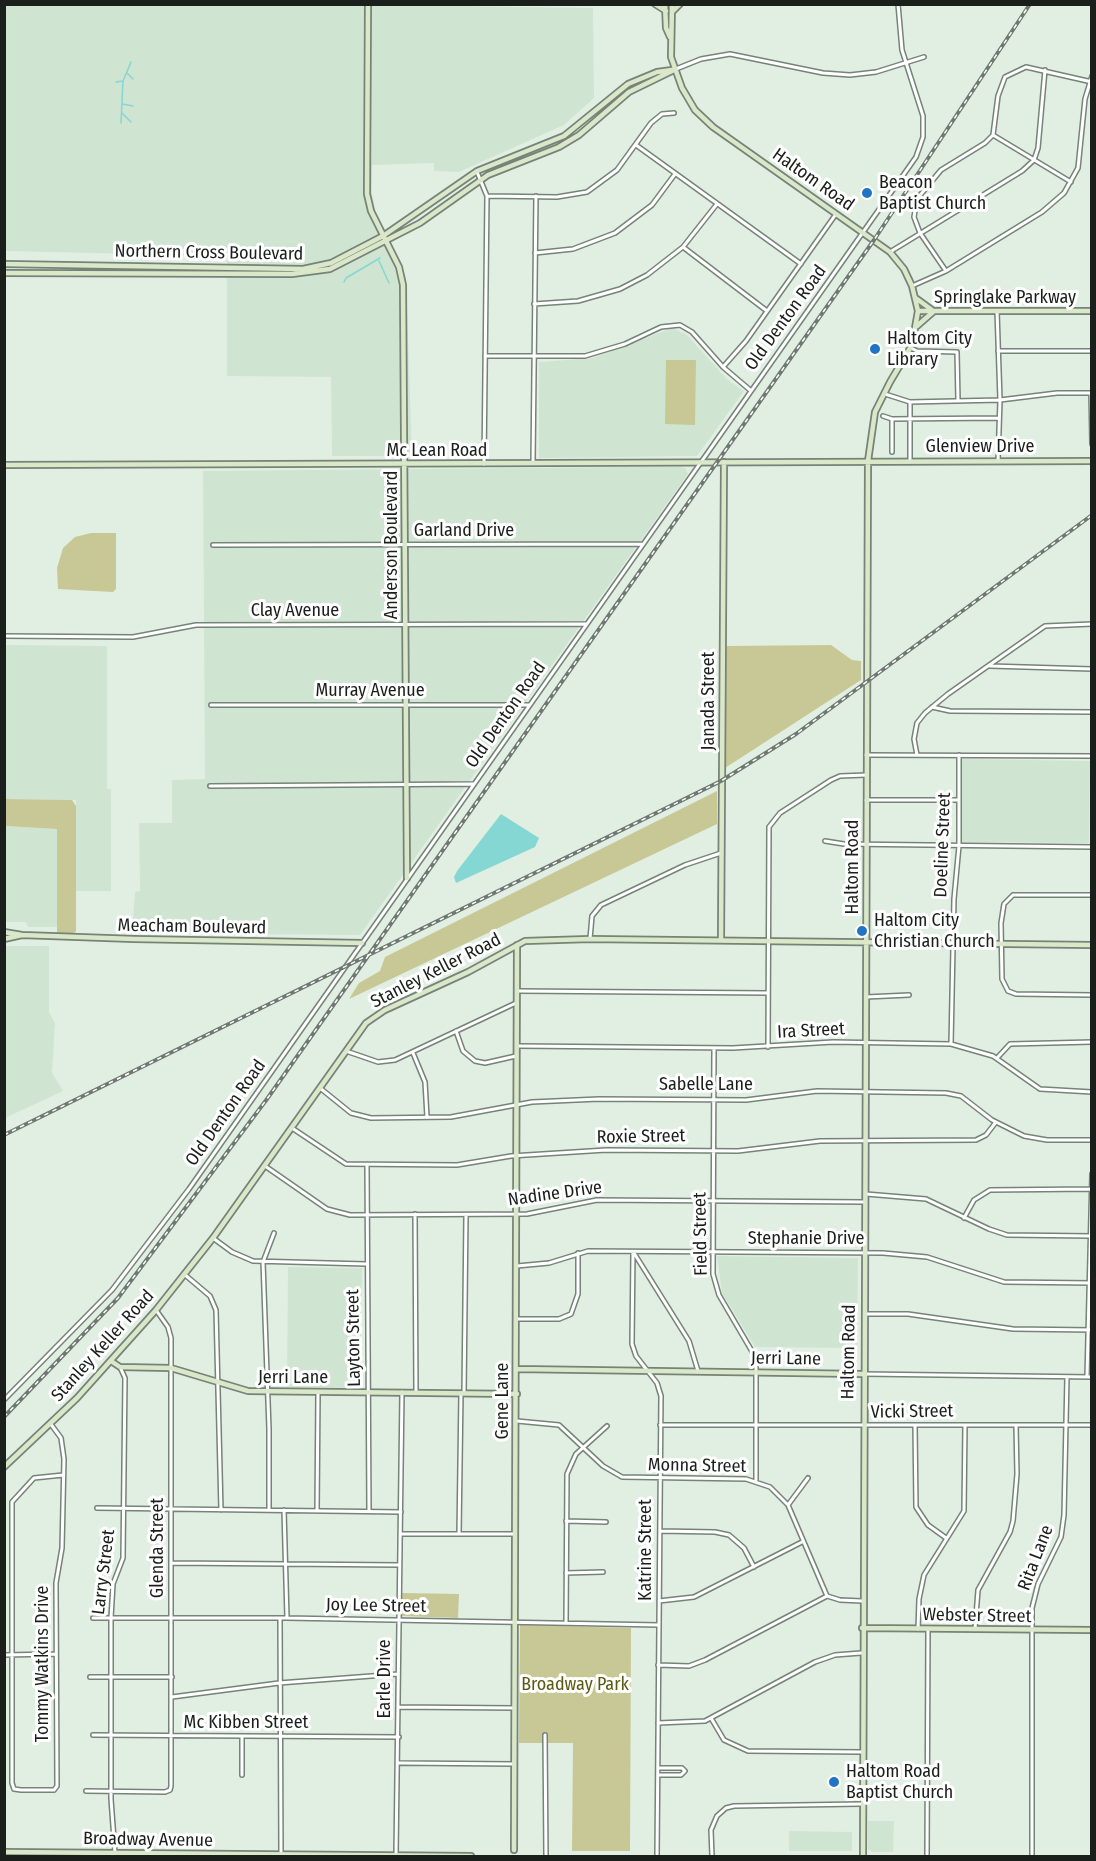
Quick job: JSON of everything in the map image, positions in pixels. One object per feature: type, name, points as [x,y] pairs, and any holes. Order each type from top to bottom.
[{"type":"street","name":"Anderson Boulevard","points":[[368,4],[367,189],[371,211],[399,267],[404,285],[407,878]]},
{"type":"street","points":[[655,4],[666,11]]},
{"type":"street","name":"Haltom Road","points":[[666,4],[674,70],[688,99],[705,121],[890,252],[904,269],[912,286],[918,311],[917,326],[911,348],[883,393],[872,421],[868,461],[862,1374],[862,1857]]},
{"type":"street","name":"Haltom Road","points":[[670,37],[672,4]]},
{"type":"street","points":[[672,12],[680,4]]},
{"type":"street","name":"Old Denton Road","points":[[4,1400],[54,1351],[131,1268],[750,390],[864,232],[921,147],[923,116],[906,63],[900,36],[898,4]]},
{"type":"street","points":[[674,70],[701,59],[730,54],[802,70],[843,75],[876,72],[924,57]]},
{"type":"street","points":[[946,271],[920,233],[914,208],[922,191],[941,170],[985,143],[993,135],[998,96],[1005,77],[1011,71],[1026,67],[1090,82]]},
{"type":"street","name":"Northern Cross Boulevard","points":[[384,239],[477,171],[559,139],[628,84],[657,72],[674,70]]},
{"type":"street","name":"Northern Cross Boulevard","points":[[4,273],[121,269],[303,269],[343,258],[420,223],[481,178],[559,147],[594,122],[629,92],[674,70]]},
{"type":"street","points":[[890,252],[1022,171],[1034,160],[1038,148],[1045,70]]},
{"type":"street","points":[[912,286],[946,271],[1042,212],[1064,193],[1078,168],[1085,99],[1092,76]]},
{"type":"street","points":[[487,196],[573,196],[596,187],[617,170],[651,123],[662,114],[674,113]]},
{"type":"street","points":[[588,117],[594,122]]},
{"type":"street","points":[[993,135],[1071,182]]},
{"type":"street","points":[[636,145],[801,264]]},
{"type":"street","points":[[477,171],[487,196],[484,465]]},
{"type":"street","points":[[535,253],[573,249],[615,233],[652,205],[675,174]]},
{"type":"street","points":[[533,464],[536,196]]},
{"type":"street","points":[[534,304],[578,301],[620,289],[647,275],[683,247],[717,204]]},
{"type":"street","points":[[723,367],[767,311],[837,213]]},
{"type":"street","points":[[683,247],[767,311]]},
{"type":"street","name":"Northern Cross Boulevard","points":[[4,264],[121,269]]},
{"type":"street","points":[[916,298],[934,311],[917,326]]},
{"type":"street","name":"Springlake Parkway","points":[[918,311],[1092,311]]},
{"type":"street","points":[[997,311],[1000,400],[998,461]]},
{"type":"street","points":[[485,356],[585,356],[625,344],[661,327],[675,324],[692,333],[723,367],[750,390]]},
{"type":"street","points":[[911,348],[917,351],[957,352],[958,401]]},
{"type":"street","points":[[998,351],[1092,351]]},
{"type":"street","points":[[883,393],[910,402],[1000,400],[1057,393],[1091,393],[1092,444]]},
{"type":"street","points":[[910,402],[910,461]]},
{"type":"street","points":[[883,416],[892,419],[999,418]]},
{"type":"street","points":[[892,419],[892,452]]},
{"type":"street","name":"Mc Lean Road","points":[[4,465],[484,465],[868,461]]},
{"type":"street","name":"Glenview Drive","points":[[868,461],[1092,461]]},
{"type":"street","name":"Janada Street","points":[[721,940],[724,462]]},
{"type":"street","name":"Garland Drive","points":[[213,545],[643,544]]},
{"type":"street","name":"Clay Avenue","points":[[4,636],[137,636],[196,625],[587,624]]},
{"type":"street","points":[[917,755],[914,739],[915,728],[932,707],[1045,626],[1092,624]]},
{"type":"street","points":[[988,666],[1092,669]]},
{"type":"street","name":"Murray Avenue","points":[[211,705],[530,705]]},
{"type":"street","points":[[932,707],[950,711],[1092,712]]},
{"type":"street","points":[[867,755],[1092,756]]},
{"type":"street","name":"Doeline Street","points":[[951,1044],[954,899],[959,846],[958,755]]},
{"type":"street","points":[[768,1047],[768,831],[771,821],[831,780],[840,776],[867,775]]},
{"type":"street","points":[[210,786],[473,784]]},
{"type":"street","points":[[867,800],[959,800]]},
{"type":"street","points":[[825,841],[867,845],[1092,847]]},
{"type":"street","points":[[590,939],[592,916],[601,904],[692,861],[721,853]]},
{"type":"street","points":[[1092,895],[1013,895],[1006,900],[1002,914],[1001,944],[1003,985],[1011,993],[1092,995]]},
{"type":"street","name":"Meacham Boulevard","points":[[4,932],[22,935],[215,942],[362,943]]},
{"type":"street","name":"Meacham Boulevard","points":[[4,939],[22,935]]},
{"type":"street","name":"Stanley Keller Road","points":[[4,1467],[50,1424],[111,1361],[156,1310],[213,1238],[344,1051],[373,1017],[468,972],[517,945],[536,939],[590,939],[1092,945]]},
{"type":"street","name":"Gene Lane","points":[[513,1857],[516,1764],[517,945]]},
{"type":"street","points":[[518,991],[768,993]]},
{"type":"street","points":[[866,997],[909,995]]},
{"type":"street","points":[[344,1051],[359,1058],[378,1062],[395,1060],[518,1002]]},
{"type":"street","points":[[456,1032],[463,1051],[475,1061],[485,1063],[518,1056]]},
{"type":"street","points":[[997,1058],[1010,1044],[1092,1042]]},
{"type":"street","name":"Ira Street","points":[[518,1046],[714,1048],[865,1043],[951,1044],[984,1052],[997,1058],[1022,1079],[1040,1089],[1092,1092]]},
{"type":"street","name":"Field Street","points":[[714,1048],[714,1283],[753,1353],[756,1372],[756,1480]]},
{"type":"street","points":[[413,1052],[425,1082],[427,1117]]},
{"type":"street","name":"Sabelle Lane","points":[[319,1087],[348,1111],[360,1116],[427,1117],[458,1116],[518,1103],[600,1099],[746,1100],[818,1091],[956,1094],[967,1099],[996,1122],[1034,1138],[1092,1140]]},
{"type":"street","name":"Roxie Street","points":[[291,1127],[346,1164],[457,1165],[517,1156],[606,1149],[769,1149],[820,1141],[976,1140],[986,1135],[996,1122]]},
{"type":"street","name":"Nadine Drive","points":[[264,1164],[327,1209],[338,1214],[517,1214],[544,1212],[597,1200],[864,1202]]},
{"type":"street","name":"Layton Street","points":[[367,1165],[369,1511]]},
{"type":"street","points":[[1090,1377],[1092,1174]]},
{"type":"street","points":[[964,1218],[974,1200],[984,1191],[1091,1189]]},
{"type":"street","points":[[864,1194],[926,1199],[964,1218],[1007,1235],[1090,1236]]},
{"type":"street","points":[[416,1214],[416,1392]]},
{"type":"street","points":[[459,1534],[466,1215]]},
{"type":"street","points":[[269,1510],[262,1262],[274,1233]]},
{"type":"street","points":[[213,1238],[239,1256],[262,1262],[367,1264]]},
{"type":"street","points":[[633,1252],[689,1341],[698,1371]]},
{"type":"street","name":"Katrine Street","points":[[633,1252],[632,1344],[636,1356],[649,1371],[660,1391],[657,1857]]},
{"type":"street","points":[[517,1319],[559,1319],[571,1314],[578,1294],[579,1253]]},
{"type":"street","name":"Stephanie Drive","points":[[517,1266],[549,1263],[579,1253],[864,1253],[927,1257],[1004,1282],[1090,1283]]},
{"type":"street","points":[[184,1274],[210,1296],[216,1310],[221,1510]]},
{"type":"street","name":"Glenda Street","points":[[111,1791],[170,1790],[172,1510],[170,1332],[156,1310]]},
{"type":"street","points":[[863,1314],[908,1314],[1013,1329],[1090,1330]]},
{"type":"street","points":[[111,1361],[120,1367]]},
{"type":"street","name":"Jerri Lane","points":[[120,1367],[171,1368],[248,1391],[517,1394]]},
{"type":"street","name":"Larry Street","points":[[115,1853],[111,1791],[111,1618],[112,1584],[123,1558],[124,1378],[120,1367]]},
{"type":"street","name":"Jerri Lane","points":[[517,1369],[1090,1377]]},
{"type":"street","name":"Rita Lane","points":[[1032,1857],[1032,1630],[1036,1590],[1061,1537],[1065,1504],[1067,1377]]},
{"type":"street","points":[[317,1511],[318,1391]]},
{"type":"street","name":"Earle Drive","points":[[396,1856],[402,1392]]},
{"type":"street","name":"Monna Street","points":[[517,1421],[559,1425],[572,1435],[583,1449],[616,1475],[756,1480],[771,1487],[788,1505],[827,1596]]},
{"type":"street","name":"Tommy Watkins Drive","points":[[13,1655],[12,1783],[14,1789],[54,1790],[57,1786],[56,1583],[62,1548],[63,1475],[61,1438],[50,1424]]},
{"type":"street","name":"Vicki Street","points":[[660,1425],[1092,1425]]},
{"type":"street","points":[[915,1425],[916,1507],[928,1525],[946,1538]]},
{"type":"street","points":[[918,1629],[919,1599],[924,1575],[960,1519],[965,1501],[965,1425]]},
{"type":"street","points":[[975,1629],[978,1590],[1010,1532],[1013,1521],[1017,1474],[1016,1425]]},
{"type":"street","points":[[566,1622],[567,1474],[576,1454],[607,1426]]},
{"type":"street","points":[[13,1655],[12,1502],[34,1478],[63,1475]]},
{"type":"street","points":[[788,1505],[808,1478]]},
{"type":"street","points":[[97,1508],[401,1512]]},
{"type":"street","points":[[284,1510],[287,1618]]},
{"type":"street","points":[[566,1521],[606,1522]]},
{"type":"street","points":[[660,1531],[722,1533],[739,1542],[754,1567]]},
{"type":"street","points":[[400,1534],[516,1534]]},
{"type":"street","points":[[659,1601],[694,1597],[802,1542]]},
{"type":"street","points":[[172,1563],[399,1565]]},
{"type":"street","points":[[566,1573],[603,1572]]},
{"type":"street","points":[[658,1665],[689,1666],[705,1660],[827,1596],[862,1601]]},
{"type":"street","name":"Joy Lee Street","points":[[93,1618],[287,1618],[659,1625]]},
{"type":"street","points":[[280,1618],[280,1855]]},
{"type":"street","name":"Webster Street","points":[[862,1628],[1092,1630]]},
{"type":"street","points":[[927,1857],[928,1629]]},
{"type":"street","points":[[658,1723],[711,1718],[815,1662],[835,1655],[861,1653]]},
{"type":"street","points":[[4,1655],[56,1654]]},
{"type":"street","points":[[172,1697],[281,1683],[398,1674]]},
{"type":"street","points":[[90,1677],[172,1677]]},
{"type":"street","points":[[398,1707],[516,1708]]},
{"type":"street","points":[[711,1718],[724,1740],[748,1751],[861,1752]]},
{"type":"street","name":"Mc Kibben Street","points":[[93,1735],[399,1737]]},
{"type":"street","points":[[545,1735],[546,1857]]},
{"type":"street","points":[[242,1736],[242,1775]]},
{"type":"street","points":[[399,1763],[516,1764]]},
{"type":"street","points":[[658,1768],[681,1767],[685,1771],[681,1775],[658,1775]]},
{"type":"street","points":[[87,1791],[111,1791]]},
{"type":"street","points":[[712,1857],[711,1830],[717,1815],[726,1808],[861,1804]]},
{"type":"street","name":"Broadway Avenue","points":[[4,1852],[471,1857]]},
{"type":"shaded area","points":[[321,4],[593,8],[594,98],[564,125],[459,172],[434,171],[434,163],[372,165],[372,193],[377,219],[406,277],[412,456],[332,456],[331,377],[227,376],[227,256],[5,251],[5,5]]},
{"type":"shaded area","points":[[672,328],[686,334],[727,379],[744,391],[697,456],[539,458],[539,362],[593,358]]},
{"type":"shaded area","points":[[685,468],[688,474],[360,935],[132,933],[135,892],[140,891],[139,823],[172,823],[172,780],[205,779],[203,471]]},
{"type":"shaded area","points":[[5,645],[107,646],[107,789],[111,789],[111,891],[76,891],[76,800],[5,799]]},
{"type":"shaded area","points":[[962,759],[1090,761],[1089,843],[962,842]]},
{"type":"shaded area","points":[[5,826],[57,829],[57,927],[28,927],[26,922],[5,922]]},
{"type":"shaded area","points":[[5,946],[49,946],[49,1012],[55,1023],[52,1073],[63,1091],[5,1118]]},
{"type":"shaded area","points":[[717,1256],[858,1258],[857,1348],[755,1347],[722,1293]]},
{"type":"shaded area","points":[[288,1267],[362,1268],[360,1388],[287,1387]]},
{"type":"shaded area","points":[[868,1821],[894,1821],[893,1852],[872,1852],[868,1849]]},
{"type":"shaded area","points":[[789,1831],[852,1832],[852,1851],[789,1851]]},
{"type":"green space","points":[[666,360],[696,360],[695,425],[665,424]]},
{"type":"green space","points":[[91,533],[116,533],[116,589],[113,592],[58,589],[57,568],[63,548],[75,537]]},
{"type":"green space","points":[[831,645],[852,660],[861,661],[861,680],[725,768],[726,646]]},
{"type":"green space","points":[[717,791],[717,824],[349,999],[359,983],[380,971],[385,957]]},
{"type":"green space","points":[[5,799],[72,800],[76,806],[76,931],[74,933],[57,933],[57,829],[5,826]]},
{"type":"green space","points":[[402,1593],[459,1594],[458,1618],[401,1616]]},
{"type":"green space","name":"Broadway Park","points":[[520,1625],[631,1628],[630,1851],[572,1851],[573,1743],[519,1743]]},
{"type":"water","points":[[501,814],[539,838],[535,847],[456,883],[454,877],[457,871]]},
{"type":"waterway","points":[[121,123],[123,81],[131,62]]},
{"type":"waterway","points":[[127,73],[133,79]]},
{"type":"waterway","points":[[116,82],[123,81]]},
{"type":"waterway","points":[[122,104],[133,106]]},
{"type":"waterway","points":[[122,113],[131,122]]},
{"type":"waterway","points":[[344,282],[346,278],[380,258]]},
{"type":"waterway","points":[[379,261],[389,283]]},
{"type":"railway","points":[[4,1417],[118,1298],[267,1099],[874,240],[1030,4]]},
{"type":"railway","points":[[4,1135],[721,781],[796,734],[1092,515]]},
{"type":"place","name":"Beacon Baptist Church","points":[[867,193]]},
{"type":"place","name":"Haltom City Library","points":[[875,349]]},
{"type":"place","name":"Haltom City Christian Church","points":[[862,931]]},
{"type":"place","name":"Haltom Road Baptist Church","points":[[834,1782]]}]
